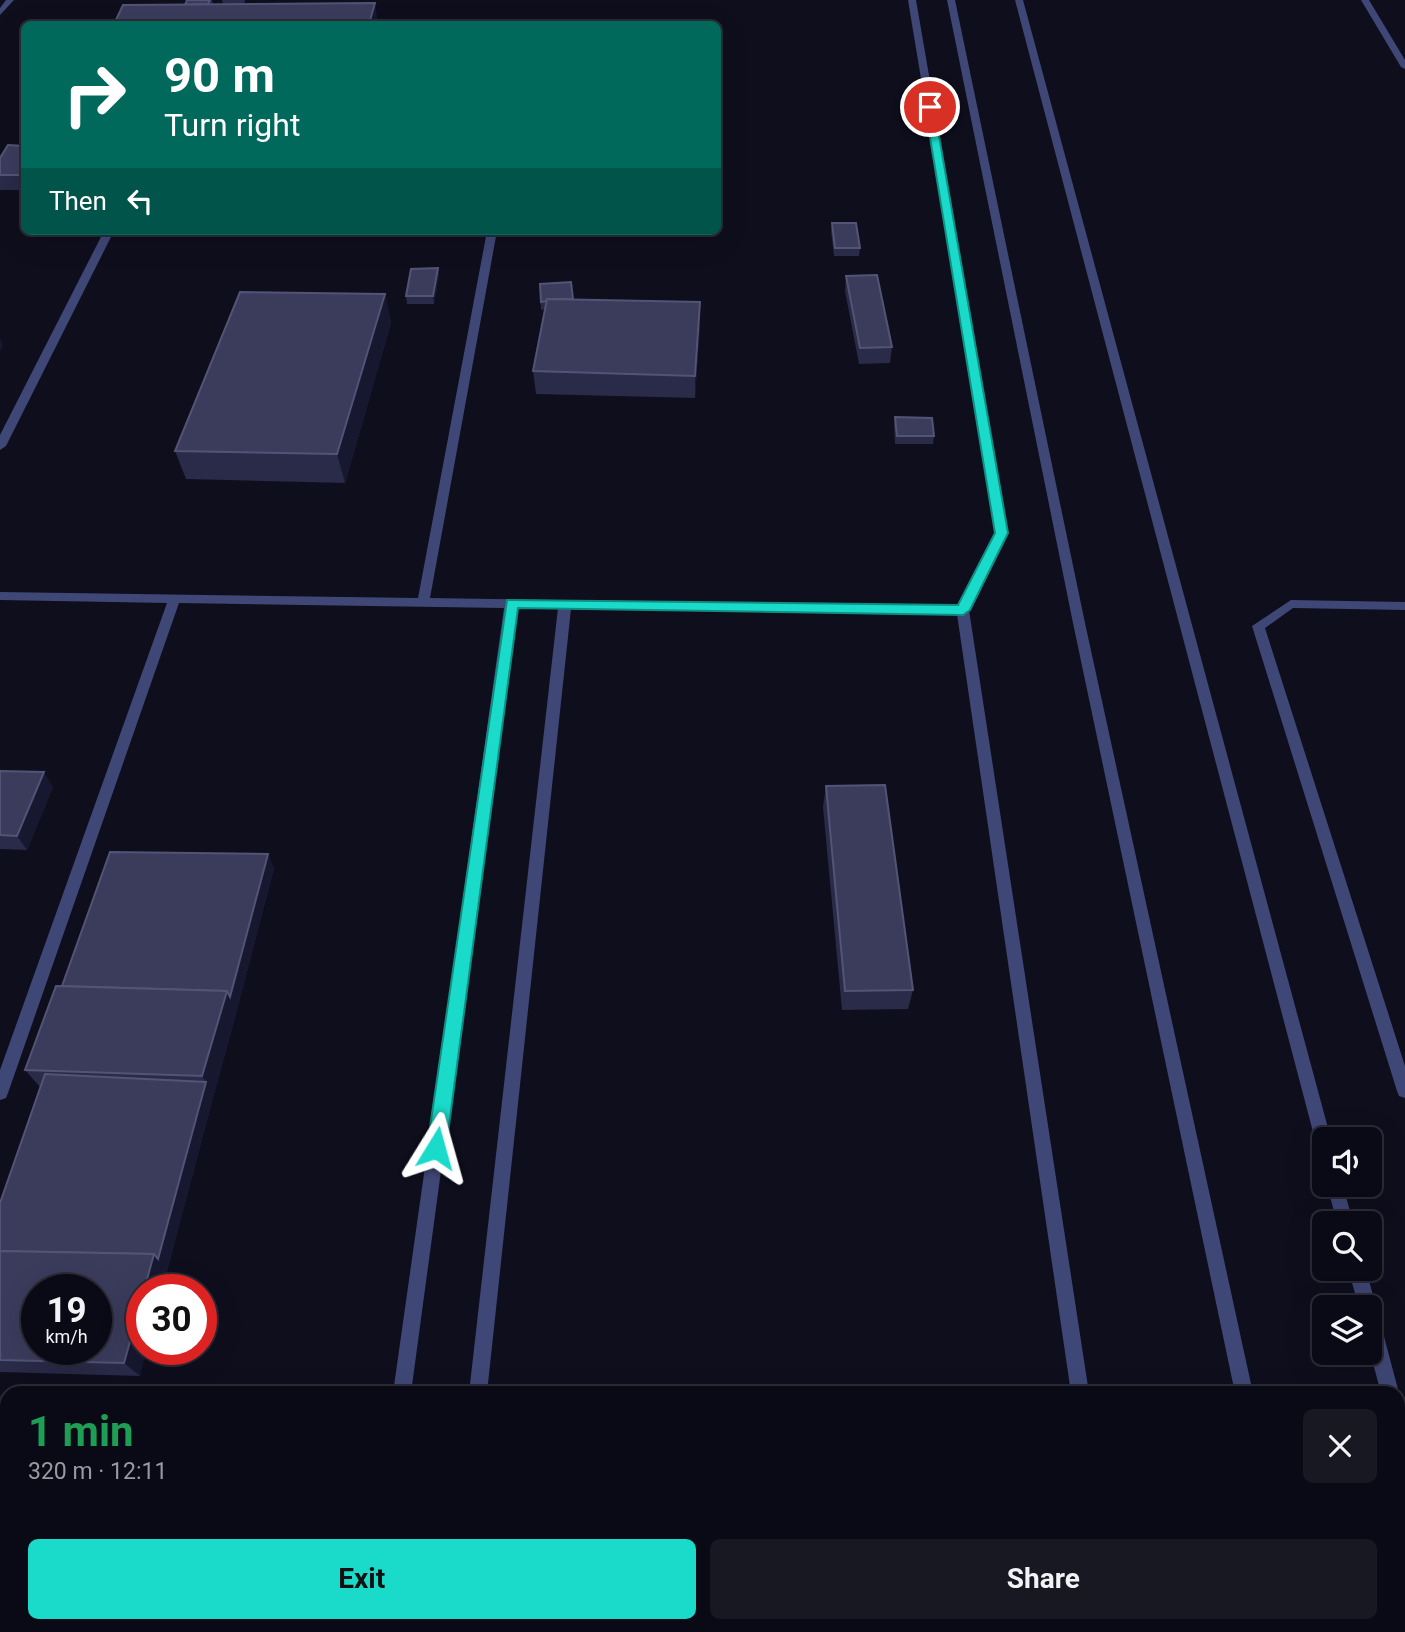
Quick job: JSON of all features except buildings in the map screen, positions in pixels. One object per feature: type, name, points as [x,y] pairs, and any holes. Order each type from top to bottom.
[{"type":"street","points":[[0,13],[10,0]]},
{"type":"street","points":[[912,0],[1002,533],[963,610],[1079,1386]]},
{"type":"street","points":[[951,0],[1079,622],[1243,1386]]},
{"type":"street","points":[[1019,0],[1320,1127]]},
{"type":"street","points":[[1365,0],[1405,67]]},
{"type":"street","points":[[0,446],[107,235]]},
{"type":"street","points":[[423,602],[491,235]]},
{"type":"street","points":[[0,596],[963,610]]},
{"type":"street","points":[[0,1093],[175,598]]},
{"type":"street","points":[[403,1386],[512,603]]},
{"type":"street","points":[[479,1386],[565,604]]},
{"type":"street","points":[[1405,606],[1291,604],[1258,626],[1405,1091]]},
{"type":"street","points":[[1382,1363],[1388,1386]]},
{"type":"route","points":[[436,1148],[512,603],[963,610],[1002,533],[930,107]]}]
